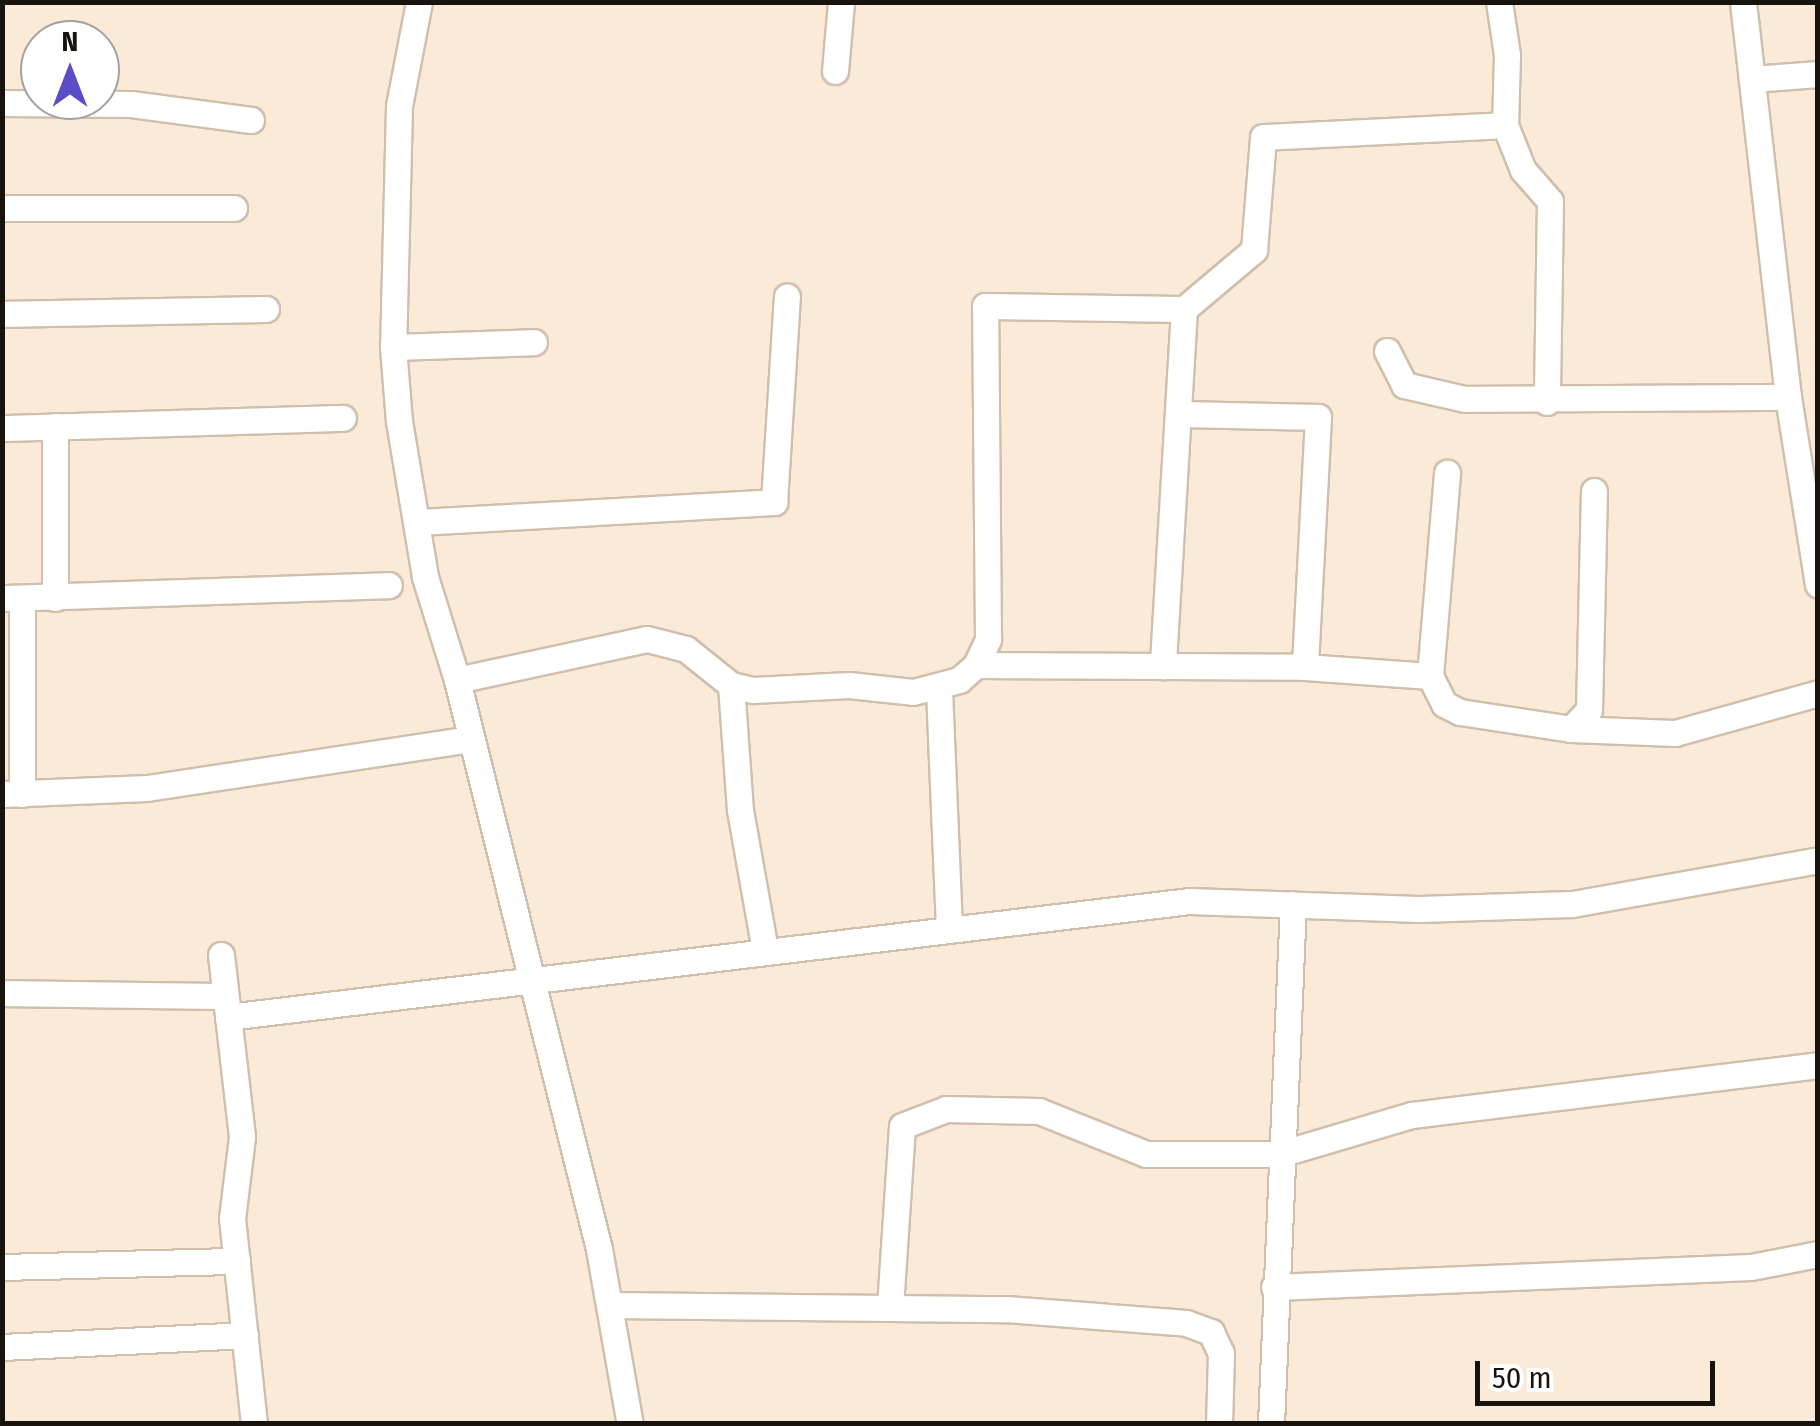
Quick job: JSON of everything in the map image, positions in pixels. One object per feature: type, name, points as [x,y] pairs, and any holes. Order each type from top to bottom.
[{"type":"street","points":[[419,2],[399,106],[393,347],[425,577],[457,680],[610,1304],[630,1424]]},
{"type":"street","points":[[835,71],[841,2]]},
{"type":"street","points":[[1498,2],[1506,56],[1505,125],[1524,170],[1550,201],[1546,402]]},
{"type":"street","points":[[1743,2],[1788,397],[1818,585]]},
{"type":"street","points":[[1752,80],[1818,74]]},
{"type":"street","points":[[2,103],[131,104],[251,120]]},
{"type":"street","points":[[976,666],[988,639],[990,605],[985,306],[1184,309],[1254,250],[1263,137],[1505,125]]},
{"type":"street","points":[[2,208],[234,208]]},
{"type":"street","points":[[418,522],[774,502],[787,296]]},
{"type":"street","points":[[1162,666],[1182,414],[1184,309]]},
{"type":"street","points":[[2,314],[266,310]]},
{"type":"street","points":[[393,347],[534,342]]},
{"type":"street","points":[[1387,352],[1404,386],[1465,399],[1546,402],[1788,397]]},
{"type":"street","points":[[1182,414],[1318,417],[1305,667]]},
{"type":"street","points":[[2,428],[343,418]]},
{"type":"street","points":[[55,426],[55,598]]},
{"type":"street","points":[[1448,473],[1430,676],[1444,704],[1460,712],[1571,728],[1676,734],[1818,693]]},
{"type":"street","points":[[1571,728],[1588,710],[1594,490]]},
{"type":"street","points":[[389,585],[12,598],[12,794],[148,788],[471,739]]},
{"type":"street","points":[[457,680],[646,639],[686,649],[730,684],[782,692],[822,685],[939,690],[976,666],[1305,667],[1430,676]]},
{"type":"street","points":[[730,684],[740,810],[764,950]]},
{"type":"street","points":[[939,690],[949,927]]},
{"type":"street","points":[[2,992],[227,1006],[528,980],[1190,901],[1419,909],[1572,904],[1818,860]]},
{"type":"street","points":[[1271,1424],[1293,904]]},
{"type":"street","points":[[221,955],[242,1137],[232,1218],[254,1424]]},
{"type":"street","points":[[890,1307],[896,1155],[902,1126],[946,1109],[1038,1110],[1146,1154],[1280,1154],[1448,1110],[1818,1065]]},
{"type":"street","points":[[1274,1287],[1751,1267],[1818,1254]]},
{"type":"street","points":[[2,1267],[237,1261]]},
{"type":"street","points":[[610,1304],[890,1307],[1186,1322],[1211,1332],[1221,1353],[1218,1424]]},
{"type":"street","points":[[2,1347],[245,1335]]}]
